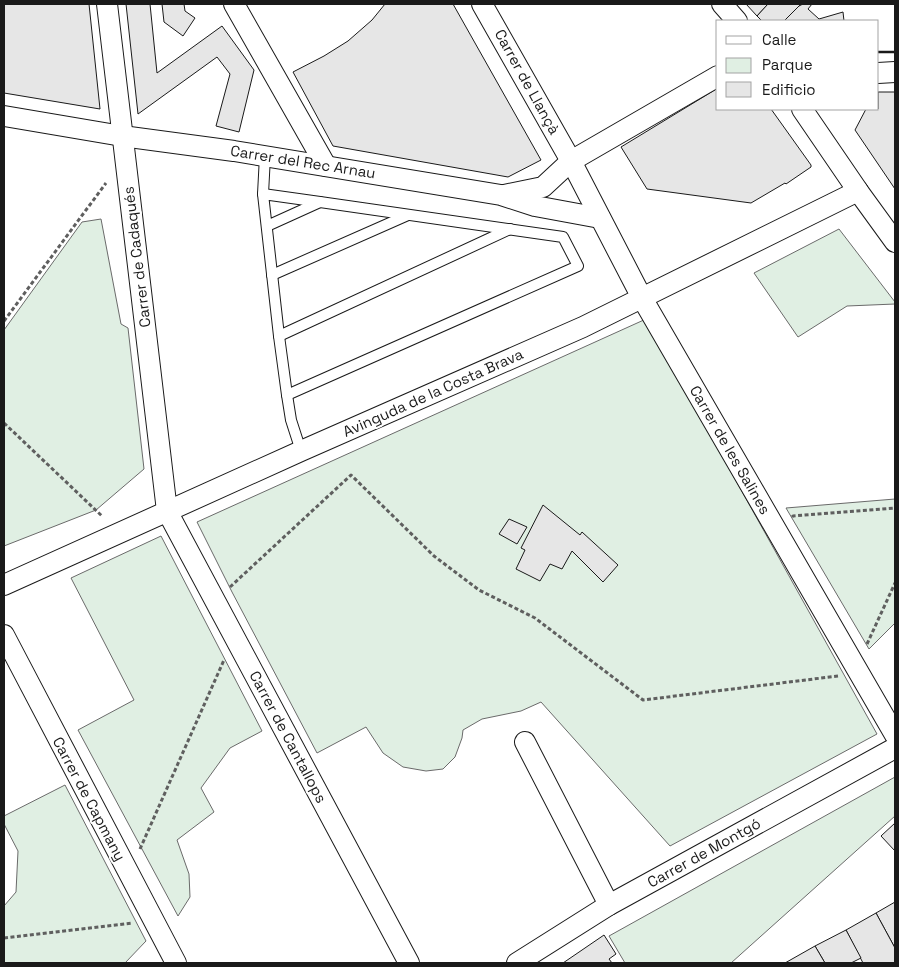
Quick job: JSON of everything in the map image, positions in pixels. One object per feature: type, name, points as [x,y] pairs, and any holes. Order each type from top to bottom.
[{"type":"street","name":"Carrer de Cadaqués","points":[[107,4],[167,511]]},
{"type":"street","points":[[234,4],[326,166]]},
{"type":"street","name":"Carrer de Llançà","points":[[482,4],[571,161]]},
{"type":"street","points":[[722,4],[736,20]]},
{"type":"street","points":[[879,73],[895,72]]},
{"type":"street","points":[[501,195],[542,187],[571,161],[716,77]]},
{"type":"street","points":[[803,110],[895,242]]},
{"type":"street","name":"Carrer del Rec Arnau","points":[[4,116],[501,195],[535,206],[600,218]]},
{"type":"street","name":"Carrer de les Salines","points":[[571,161],[642,298],[895,735]]},
{"type":"street","name":"Avinguda de la Costa Brava","points":[[4,584],[583,327],[858,191]]},
{"type":"street","name":"Carrer de Cantallops","points":[[167,511],[409,963]]},
{"type":"street","name":"Carrer de Capmany","points":[[4,635],[176,963]]},
{"type":"street","points":[[525,742],[609,905]]},
{"type":"street","name":"Carrer de Montgó","points":[[516,963],[609,905],[895,748]]},
{"type":"lane","points":[[265,156],[263,194],[279,336],[291,420],[301,451]]},
{"type":"lane","points":[[263,194],[563,237],[578,266],[287,395]]},
{"type":"lane","points":[[267,226],[320,202]]},
{"type":"lane","points":[[272,275],[409,215]]},
{"type":"lane","points":[[279,336],[510,229]]},
{"type":"path","points":[[4,322],[109,179],[128,177]]},
{"type":"path","points":[[4,423],[103,516]]},
{"type":"path","points":[[215,600],[351,475],[434,556],[479,590],[534,618],[643,700],[845,675],[856,667],[895,584]]},
{"type":"path","points":[[775,528],[793,516],[895,508]]},
{"type":"path","points":[[128,874],[234,637]]},
{"type":"path","points":[[4,938],[153,921]]},
{"type":"green space","points":[[101,219],[121,324],[128,328],[144,469],[96,510],[4,546],[4,330],[82,222]]},
{"type":"green space","points":[[839,229],[895,304],[847,306],[798,337],[754,273]]},
{"type":"green space","points":[[646,319],[877,734],[670,846],[541,702],[521,711],[482,719],[463,730],[455,757],[443,769],[426,771],[403,767],[383,753],[366,727],[317,753],[197,522]]},
{"type":"green space","points":[[895,499],[895,623],[869,649],[786,508]]},
{"type":"green space","points":[[161,536],[262,731],[230,748],[201,788],[214,812],[177,840],[189,874],[190,897],[178,916],[78,730],[134,700],[71,578]]},
{"type":"green space","points":[[895,777],[895,816],[731,963],[625,963],[609,936]]},
{"type":"green space","points":[[65,785],[146,941],[125,963],[4,963],[4,906],[16,892],[18,851],[4,824],[4,816]]},
{"type":"building","points":[[4,4],[89,4],[100,109],[4,93]]},
{"type":"building","points":[[126,4],[150,4],[157,73],[222,26],[254,70],[239,132],[216,126],[230,74],[217,57],[138,114]]},
{"type":"building","points":[[162,4],[184,4],[185,11],[195,18],[183,36],[164,22]]},
{"type":"building","points":[[385,4],[453,4],[541,160],[508,177],[333,146],[293,72],[348,41],[372,20]]},
{"type":"building","points":[[746,4],[768,4],[757,16]]},
{"type":"building","points":[[768,4],[800,5],[785,20],[761,20],[757,16]]},
{"type":"building","points":[[812,4],[808,9],[819,19],[843,12],[844,20],[785,20],[799,6]]},
{"type":"building","points":[[716,89],[716,110],[772,110],[811,167],[786,184],[751,203],[647,189],[621,147]]},
{"type":"building","points":[[879,92],[895,92],[895,189],[855,130],[865,110],[879,110]]},
{"type":"building","points":[[543,505],[580,535],[582,532],[618,565],[603,582],[572,551],[562,569],[550,564],[540,581],[516,569],[525,550],[521,548]]},
{"type":"building","points":[[509,519],[527,527],[517,544],[499,534]]},
{"type":"building","points":[[895,823],[895,851],[881,836]]},
{"type":"building","points":[[895,902],[895,948],[876,913]]},
{"type":"building","points":[[876,913],[895,948],[895,963],[863,963],[846,930]]},
{"type":"building","points":[[846,930],[861,958],[851,963],[825,963],[815,946]]},
{"type":"building","points":[[604,935],[616,954],[609,959],[612,963],[563,963]]},
{"type":"building","points":[[815,946],[825,963],[785,963]]},
{"type":"wall","points":[[879,52],[895,52]]}]
